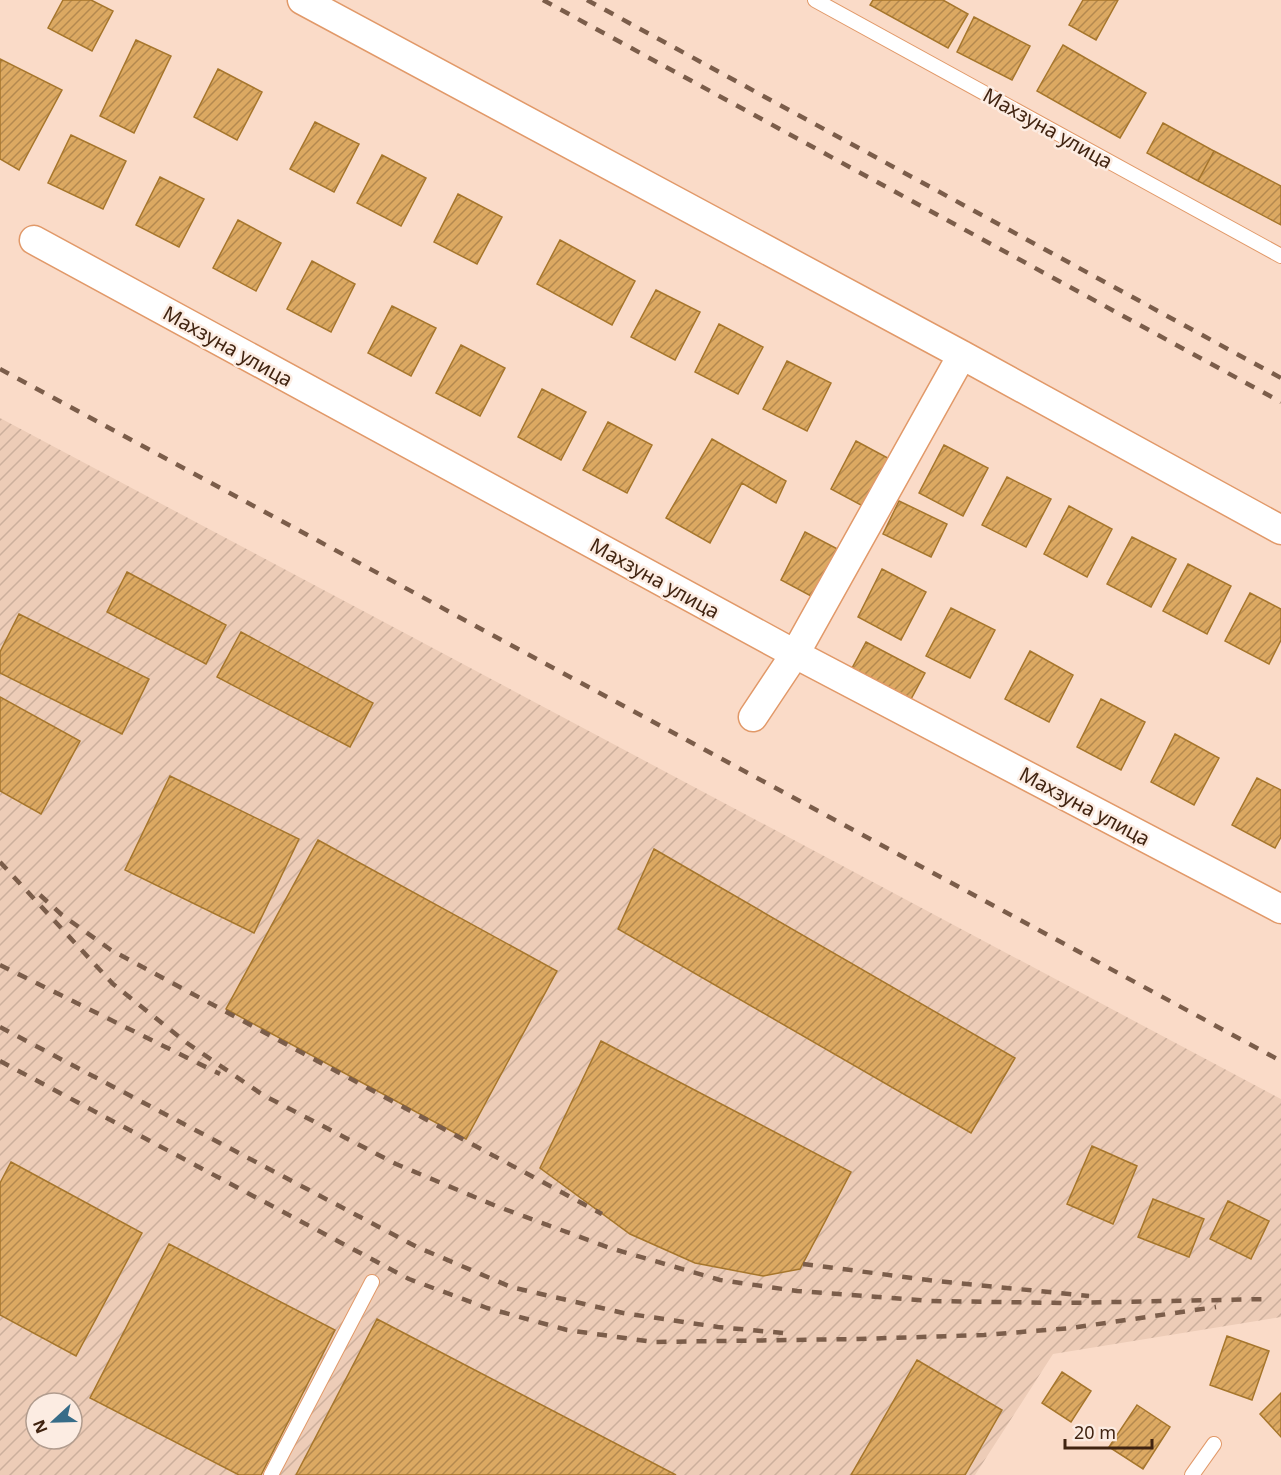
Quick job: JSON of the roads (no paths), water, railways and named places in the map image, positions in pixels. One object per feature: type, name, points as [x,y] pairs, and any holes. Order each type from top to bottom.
[{"type":"street","points":[[302,0],[1281,530]]},
{"type":"street","name":"Махзуна улица","points":[[34,240],[795,654],[1281,909]]},
{"type":"street","points":[[753,717],[795,654],[962,356]]},
{"type":"lane","name":"Махзуна улица","points":[[815,0],[1281,256]]},
{"type":"lane","points":[[271,1475],[372,1282]]},
{"type":"lane","points":[[1192,1475],[1214,1444]]},
{"type":"railway","points":[[543,0],[1281,402]]},
{"type":"railway","points":[[587,0],[1281,378]]},
{"type":"railway","points":[[0,369],[1281,1061]]},
{"type":"railway","points":[[0,862],[113,984],[187,1043],[263,1095],[396,1164],[496,1206],[610,1248],[720,1280],[797,1291],[931,1301],[1065,1303],[1269,1299]]},
{"type":"railway","points":[[40,895],[62,915],[111,950],[602,1214]]},
{"type":"railway","points":[[0,965],[220,1074]]},
{"type":"railway","points":[[0,1027],[417,1247],[511,1287],[623,1313],[718,1327],[783,1333]]},
{"type":"railway","points":[[0,1061],[409,1279],[487,1308],[567,1330],[653,1342],[984,1335],[1071,1328],[1216,1307]]},
{"type":"railway","points":[[803,1264],[936,1281],[1089,1296]]}]
